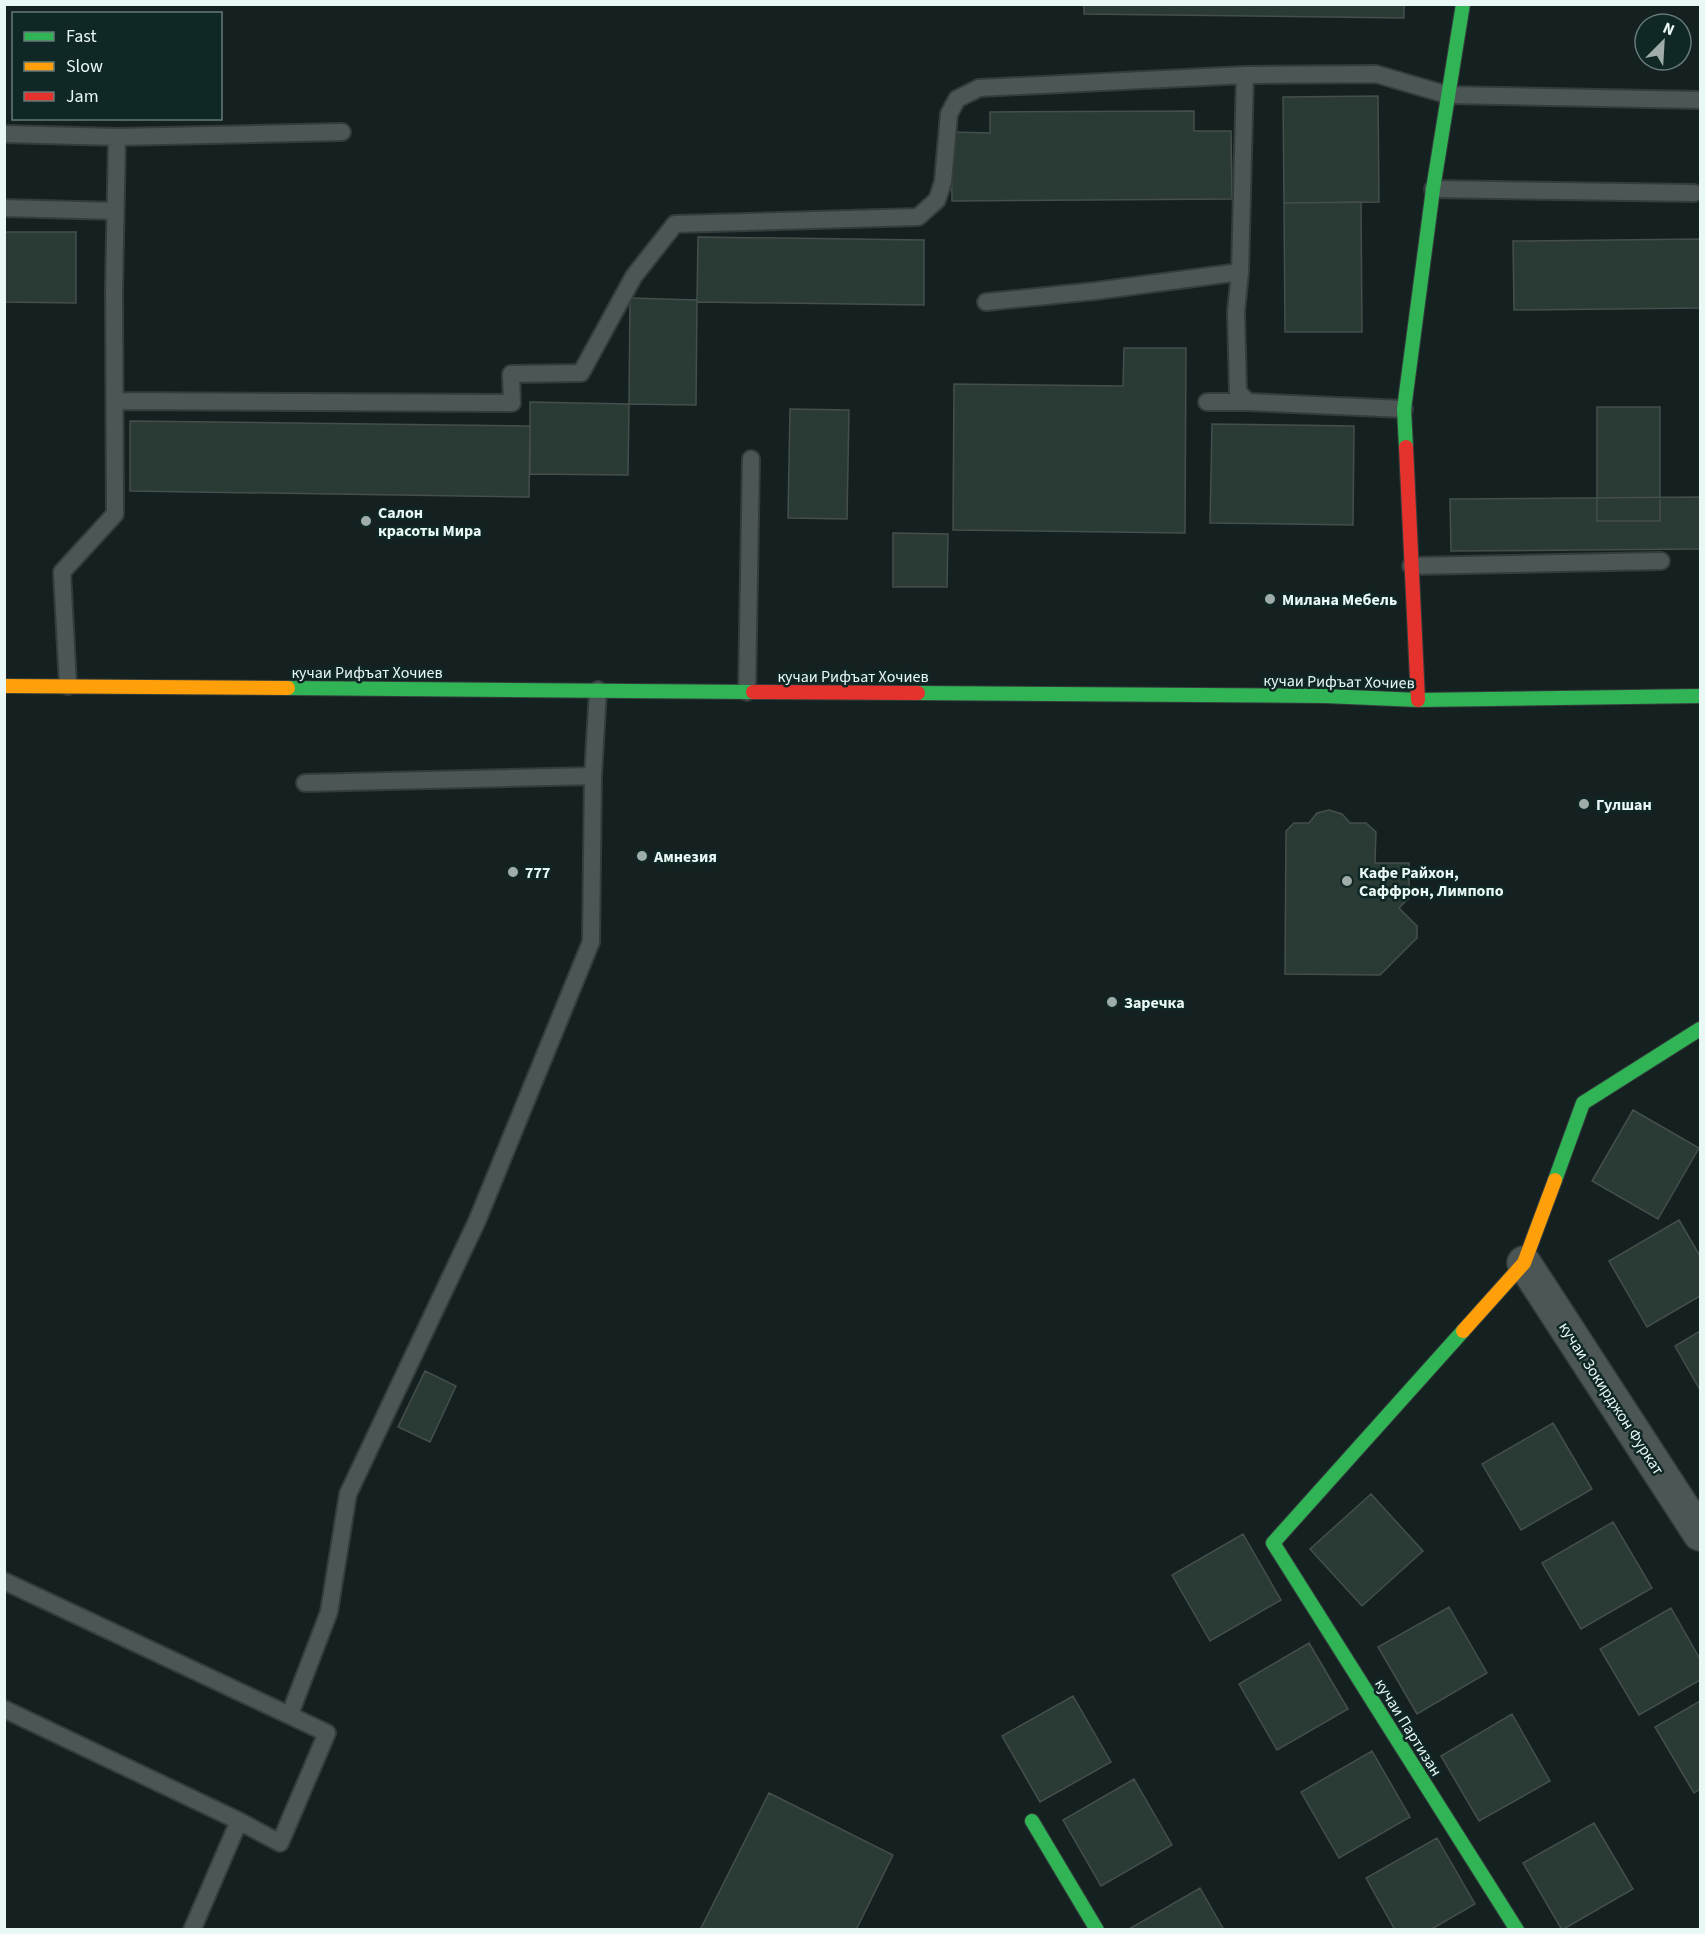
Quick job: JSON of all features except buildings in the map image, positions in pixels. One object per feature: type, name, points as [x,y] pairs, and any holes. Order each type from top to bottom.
[{"type":"street","points":[[1418,700],[1404,409],[1433,189],[1463,4]]},
{"type":"street","name":"кучаи Рифъат Хочиев","points":[[4,686],[1302,696],[1418,700],[1701,696]]},
{"type":"street","points":[[1524,1263],[1583,1103],[1701,1029]]},
{"type":"street","name":"кучаи Зокирджон Фуркат","points":[[1524,1263],[1701,1534]]},
{"type":"street","name":"кучаи Партизан","points":[[1517,1929],[1273,1543],[1524,1263]]},
{"type":"street","points":[[1032,1821],[1097,1929]]},
{"type":"lane","points":[[116,401],[512,403],[511,374],[581,373],[634,276],[675,224],[918,218],[938,200],[943,182],[949,114],[957,99],[980,88],[1245,75],[1376,74],[1448,94],[1701,100]]},
{"type":"lane","points":[[1245,75],[1236,312],[1238,392],[1248,402]]},
{"type":"lane","points":[[4,135],[117,136],[342,132]]},
{"type":"lane","points":[[68,686],[62,572],[114,514],[117,136]]},
{"type":"lane","points":[[1433,189],[1694,193]]},
{"type":"lane","points":[[4,208],[115,211]]},
{"type":"lane","points":[[986,302],[1095,291],[1239,272]]},
{"type":"lane","points":[[1207,402],[1404,409]]},
{"type":"lane","points":[[747,692],[751,459]]},
{"type":"lane","points":[[1411,566],[1661,561]]},
{"type":"lane","points":[[290,1714],[329,1612],[348,1494],[477,1221],[591,942],[593,776],[598,690]]},
{"type":"lane","points":[[305,783],[593,776]]},
{"type":"lane","points":[[4,1581],[327,1733],[280,1843],[239,1821],[4,1709]]},
{"type":"lane","points":[[192,1929],[239,1821]]},
{"type":"traffic: fast","points":[[1406,447],[1404,409],[1433,189],[1463,4]]},
{"type":"traffic: fast","points":[[288,688],[753,692]]},
{"type":"traffic: fast","points":[[918,693],[1325,696],[1418,700],[1700,696]]},
{"type":"traffic: fast","points":[[1555,1180],[1583,1103],[1700,1029]]},
{"type":"traffic: fast","points":[[1463,1331],[1273,1543],[1517,1930]]},
{"type":"traffic: fast","points":[[1032,1821],[1097,1930]]},
{"type":"traffic: slow","points":[[4,686],[288,688]]},
{"type":"traffic: slow","points":[[1463,1331],[1524,1263],[1555,1180]]},
{"type":"traffic: jam","points":[[1406,447],[1418,700]]},
{"type":"traffic: jam","points":[[753,692],[918,693]]},
{"type":"place","name":"Салон красоты Мира","points":[[366,521]]},
{"type":"place","name":"Милана Мебель","points":[[1270,599]]},
{"type":"place","name":"Гулшан","points":[[1584,804]]},
{"type":"place","name":"Амнезия","points":[[642,856]]},
{"type":"place","name":"777","points":[[513,872]]},
{"type":"place","name":"Кафе Райхон, Саффрон, Лимпопо","points":[[1347,881]]},
{"type":"place","name":"Заречка","points":[[1112,1002]]}]
